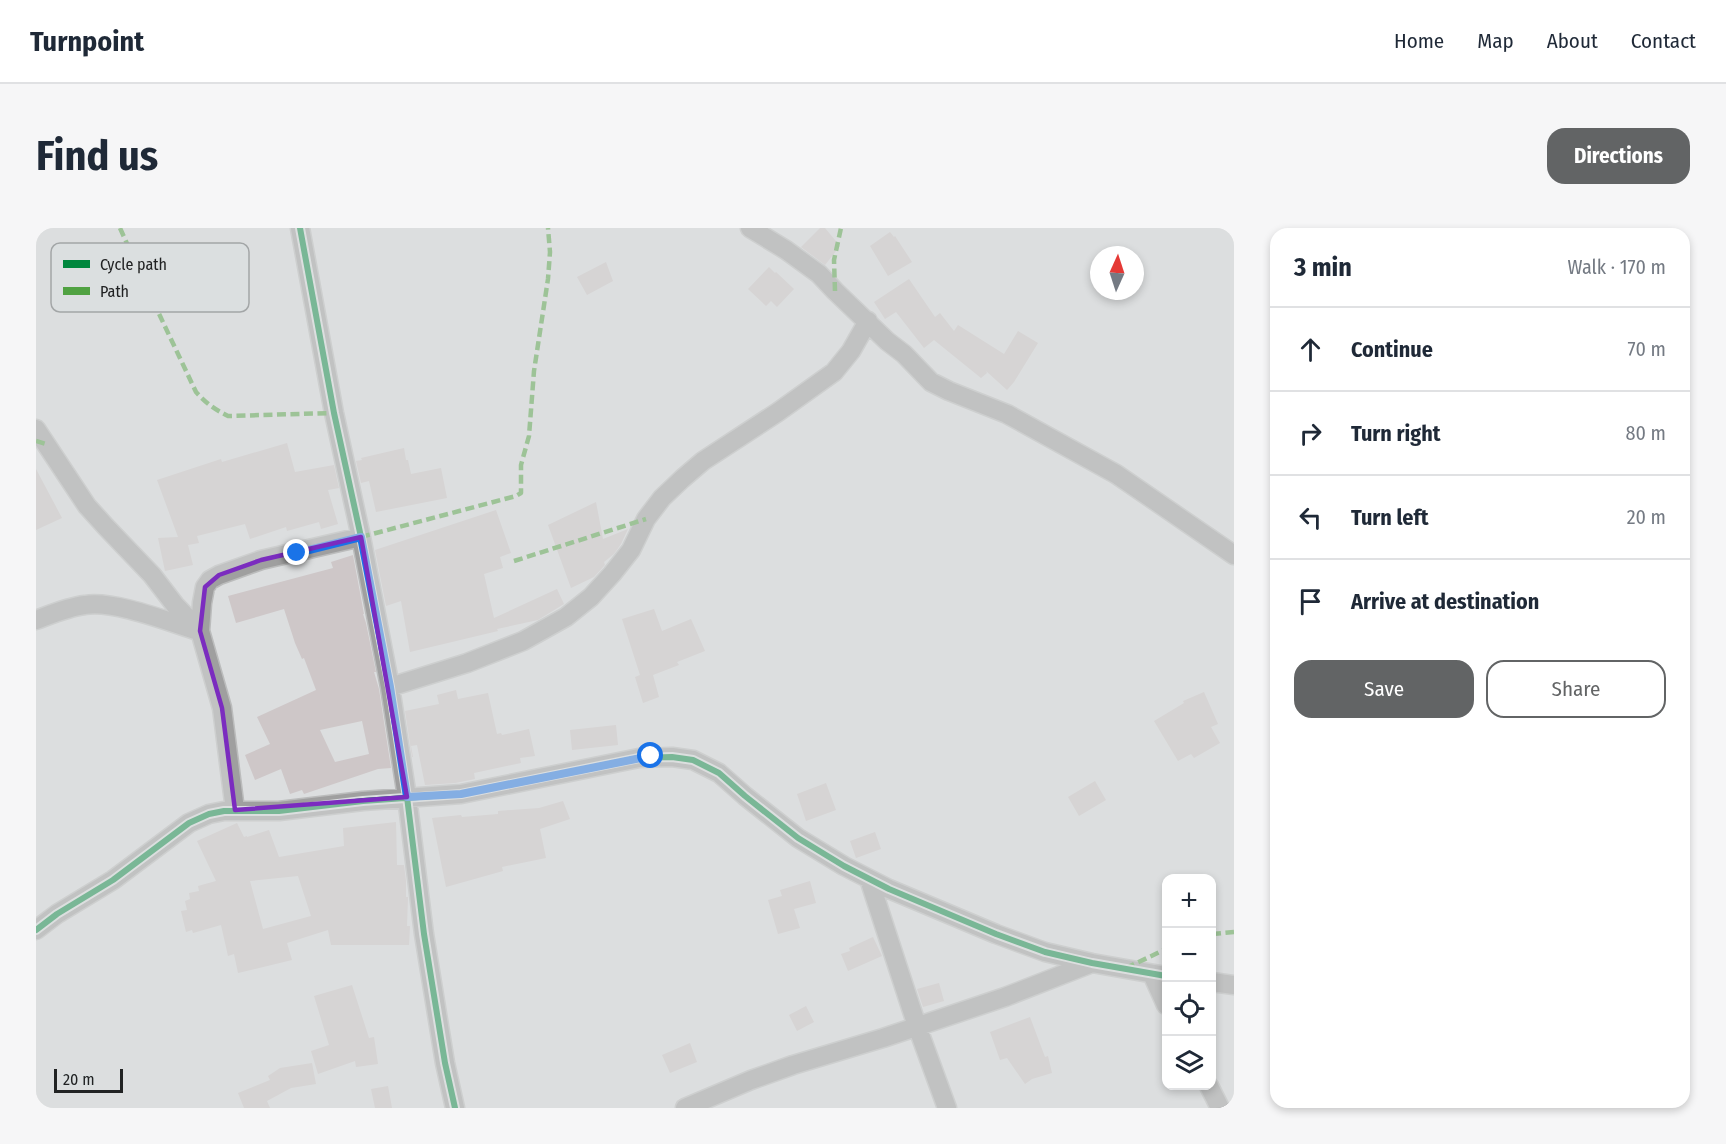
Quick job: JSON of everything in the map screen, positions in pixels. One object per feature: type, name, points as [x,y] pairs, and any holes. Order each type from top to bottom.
[{"type":"street","points":[[300,228],[334,413],[390,687],[426,946],[455,1108]]},
{"type":"street","points":[[750,228],[819,274],[931,382],[1007,414],[1116,474],[1234,555]]},
{"type":"street","points":[[390,687],[501,650],[523,641],[566,617],[591,597],[612,574],[631,550],[646,519],[662,498],[703,461],[834,372],[868,321]]},
{"type":"street","points":[[36,429],[87,506],[152,575],[200,632]]},
{"type":"street","points":[[235,810],[222,708],[200,632],[205,586],[219,575],[261,560],[361,537]]},
{"type":"street","points":[[36,620],[87,604],[112,606],[200,632]]},
{"type":"street","points":[[36,930],[57,914],[113,880],[189,824],[209,814],[235,810],[279,811],[407,797],[461,794],[651,756],[693,760],[718,773],[798,838],[889,889],[1045,952],[1159,975]]},
{"type":"street","points":[[869,879],[947,1108]]},
{"type":"street","points":[[685,1108],[793,1065],[1016,993],[1092,963]]},
{"type":"street","points":[[1216,983],[1234,985]]},
{"type":"street","points":[[1211,1090],[1221,1108]]},
{"type":"highlighted area","points":[[361,537],[407,797],[235,810],[222,708],[200,631],[205,587],[219,575],[261,560]]},
{"type":"building","points":[[820,228],[825,228],[840,246],[825,265],[801,247]]},
{"type":"building","points":[[890,232],[912,262],[888,276],[870,246]]},
{"type":"building","points":[[606,262],[613,281],[587,295],[577,277]]},
{"type":"building","points":[[769,267],[794,289],[777,307],[771,301],[766,306],[748,289]]},
{"type":"building","points":[[909,279],[935,317],[940,313],[954,331],[958,325],[1004,354],[1018,331],[1038,343],[1007,390],[986,371],[987,373],[981,378],[934,340],[924,348],[896,312],[885,319],[874,302]]},
{"type":"building","points":[[287,443],[295,472],[334,465],[339,488],[328,490],[338,524],[321,529],[319,522],[287,531],[286,527],[250,539],[245,524],[197,536],[199,543],[188,545],[193,565],[165,571],[158,538],[178,537],[157,480],[221,459],[222,462]]},
{"type":"building","points":[[404,448],[411,474],[441,468],[447,498],[376,512],[369,481],[361,483],[356,461]]},
{"type":"building","points":[[36,469],[62,518],[36,530]]},
{"type":"building","points":[[596,502],[603,539],[628,529],[614,554],[604,562],[605,565],[594,577],[571,588],[548,525]]},
{"type":"building","points":[[496,510],[511,553],[500,557],[503,568],[484,574],[494,618],[557,589],[564,604],[538,620],[410,652],[401,601],[386,606],[375,550]]},
{"type":"building","points":[[353,555],[376,672],[374,672],[379,689],[391,768],[378,769],[304,794],[302,790],[290,794],[281,769],[255,780],[245,755],[270,744],[257,717],[316,690],[304,658],[302,659],[295,643],[284,609],[236,623],[228,596],[333,568],[331,562]],"holes":[[[362,721],[369,754],[335,762],[320,730]]]},
{"type":"building","points":[[654,609],[662,631],[691,619],[705,651],[677,662],[679,665],[653,675],[659,697],[643,703],[635,677],[640,675],[622,619]]},
{"type":"building","points":[[456,690],[458,699],[488,693],[497,734],[529,729],[535,756],[520,758],[521,763],[474,773],[475,779],[425,785],[417,745],[411,746],[412,757],[405,711],[439,704],[437,695]]},
{"type":"building","points":[[1204,692],[1218,724],[1211,727],[1220,743],[1194,758],[1191,754],[1178,761],[1154,721],[1184,703],[1183,701]]},
{"type":"building","points":[[616,725],[618,745],[572,750],[570,730]]},
{"type":"building","points":[[1095,781],[1106,800],[1079,816],[1068,797]]},
{"type":"building","points":[[826,783],[836,810],[806,821],[797,794]]},
{"type":"building","points":[[563,801],[570,819],[540,829],[546,858],[502,867],[503,871],[446,887],[432,818],[498,814],[498,811],[539,808]]},
{"type":"building","points":[[396,822],[397,865],[404,865],[406,897],[408,897],[409,945],[331,945],[328,930],[287,943],[292,960],[238,973],[234,954],[228,956],[221,925],[193,933],[192,930],[186,932],[181,911],[187,910],[185,901],[190,899],[189,893],[199,891],[198,886],[216,881],[197,841],[237,823],[244,837],[269,830],[279,857],[344,846],[343,828]],"holes":[[[298,876],[311,916],[263,929],[250,881]]]},
{"type":"building","points":[[875,832],[881,849],[856,858],[850,841]]},
{"type":"building","points":[[810,881],[816,903],[794,909],[800,928],[778,934],[768,900],[782,896],[780,890]]},
{"type":"building","points":[[873,937],[882,956],[848,971],[841,954]]},
{"type":"building","points":[[939,983],[944,1001],[923,1007],[917,989]]},
{"type":"building","points":[[352,985],[369,1038],[374,1037],[378,1064],[356,1067],[355,1061],[318,1074],[311,1051],[329,1045],[314,996]]},
{"type":"building","points":[[806,1006],[814,1022],[797,1031],[789,1015]]},
{"type":"building","points":[[1030,1017],[1045,1057],[1048,1056],[1052,1073],[1032,1079],[1025,1084],[1007,1058],[1000,1060],[990,1032]]},
{"type":"building","points":[[690,1043],[697,1062],[670,1073],[662,1055]]},
{"type":"building","points":[[312,1063],[316,1084],[291,1088],[267,1101],[270,1108],[244,1108],[238,1093],[270,1080],[268,1076],[280,1068]]},
{"type":"building","points":[[388,1086],[392,1108],[375,1108],[371,1089]]},
{"type":"marked path","points":[[120,228],[127,243]]},
{"type":"marked path","points":[[361,537],[521,493],[521,465],[529,436],[534,371],[548,279],[550,252],[548,228]]},
{"type":"marked path","points":[[835,291],[834,260],[841,228]]},
{"type":"marked path","points":[[158,312],[196,392],[214,408],[228,416],[334,413]]},
{"type":"marked path","points":[[36,441],[46,444]]},
{"type":"marked path","points":[[514,561],[646,519]]},
{"type":"marked path","points":[[1216,934],[1234,932]]},
{"type":"marked path","points":[[1126,968],[1162,951]]},
{"type":"cycle path","points":[[300,228],[334,413],[390,687],[407,797],[424,934],[445,1063],[455,1108]]},
{"type":"cycle path","points":[[36,930],[57,914],[113,880],[189,823],[209,814],[224,811],[279,811],[363,801],[461,794],[639,758],[672,757],[693,760],[719,773],[798,838],[844,866],[889,889],[1045,952],[1162,975]]},
{"type":"route","points":[[297,553],[361,537],[390,687],[407,797],[461,794],[651,756]]}]
